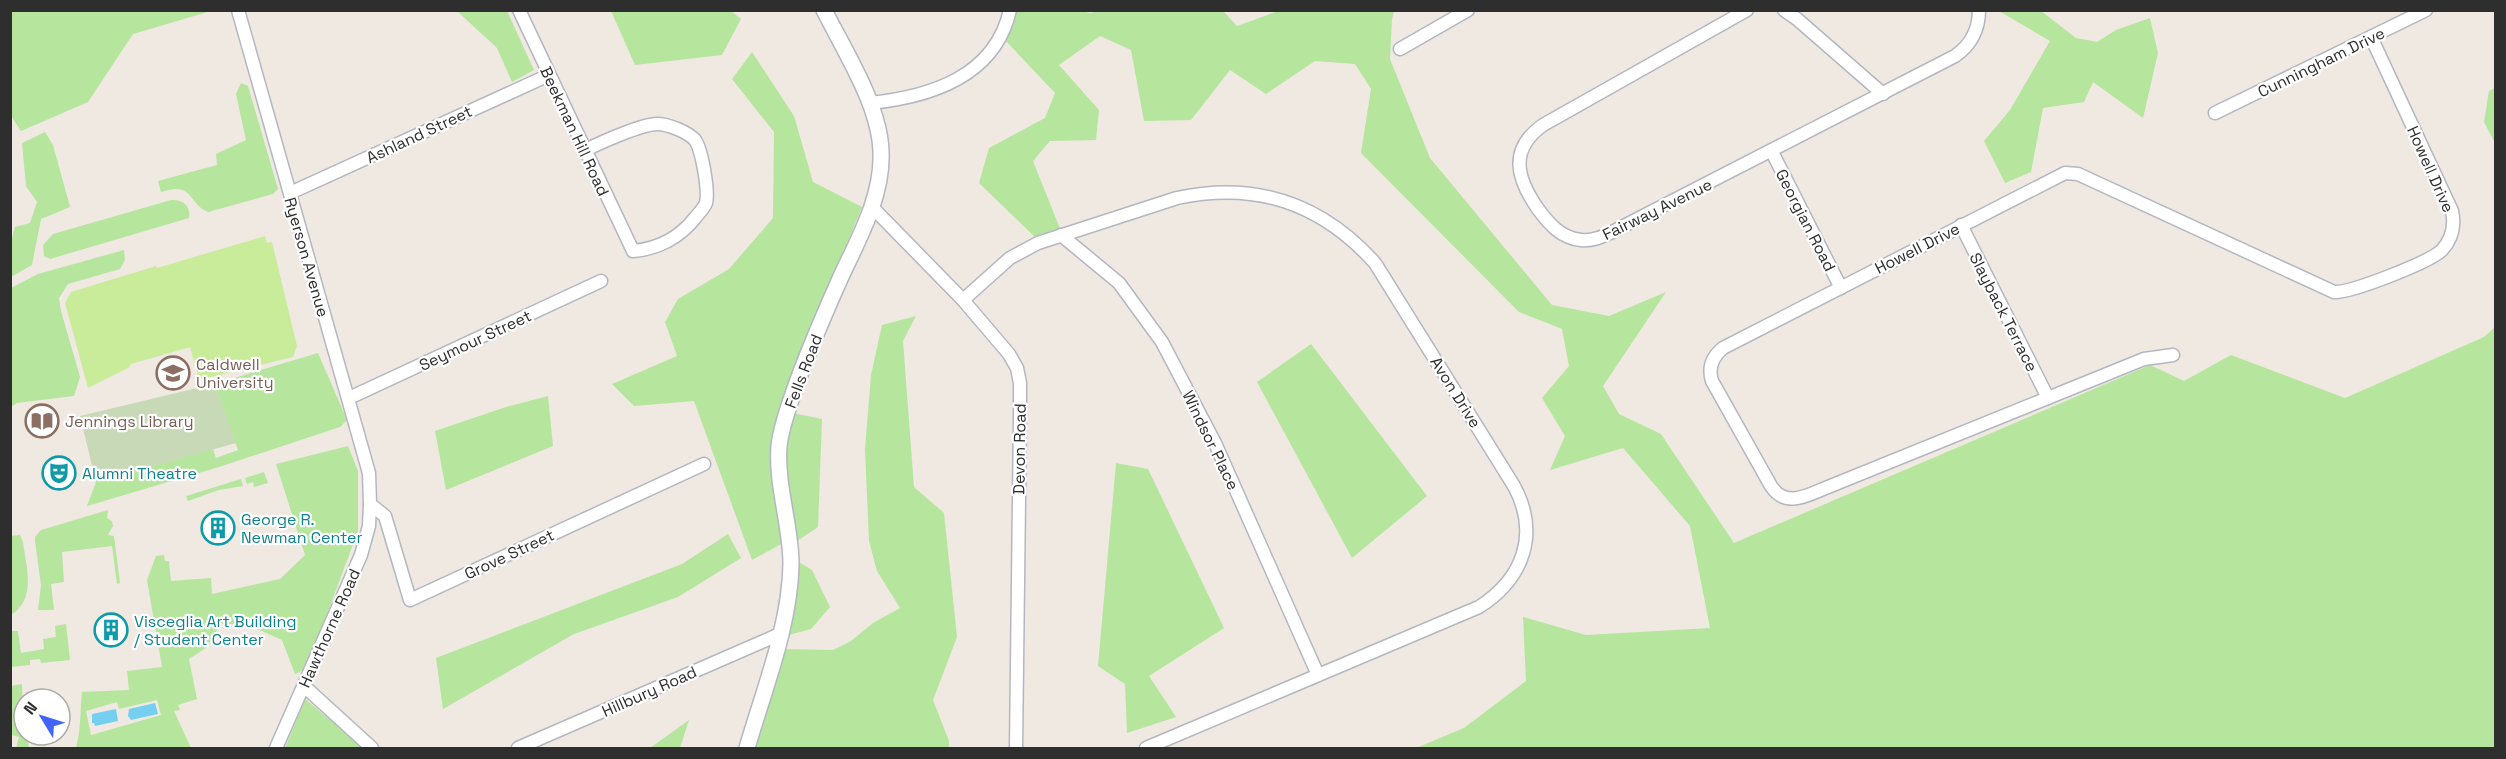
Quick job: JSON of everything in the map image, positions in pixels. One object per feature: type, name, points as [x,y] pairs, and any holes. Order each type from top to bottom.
[{"type":"street","name":"Ryerson Avenue","points":[[238,10],[349,398],[369,473],[370,504]]},
{"type":"street","name":"Beekman Hill Road","points":[[519,10],[584,151],[633,251],[650,250],[683,232],[705,205],[707,192],[699,149],[694,139],[666,124],[654,124],[597,143],[584,151]]},
{"type":"street","name":"Fells Road","points":[[747,748],[780,634],[789,585],[791,562],[779,447],[785,418],[797,382],[872,207],[878,184],[881,153],[877,125],[870,103],[824,10]]},
{"type":"street","points":[[870,103],[902,100],[952,83],[970,73],[986,59],[998,42],[1010,10]]},
{"type":"street","points":[[1400,50],[1468,10]]},
{"type":"street","name":"Fairway Avenue","points":[[1747,10],[1536,130],[1522,149],[1519,173],[1524,189],[1551,226],[1565,236],[1589,240],[1612,232],[1772,152],[1961,52],[1975,34],[1978,10]]},
{"type":"street","points":[[1784,10],[1797,18],[1883,94]]},
{"type":"street","name":"Cunningham Drive","points":[[2215,113],[2426,10]]},
{"type":"street","name":"Howell Drive","points":[[2173,355],[2144,359],[1803,498],[1792,500],[1782,497],[1771,486],[1712,381],[1711,363],[1723,348],[2061,175],[2074,173],[2334,292],[2348,291],[2430,259],[2442,250],[2450,237],[2453,224],[2452,211],[2371,37]]},
{"type":"street","name":"Ashland Street","points":[[290,193],[549,75]]},
{"type":"street","name":"Georgian Road","points":[[1772,152],[1840,288]]},
{"type":"street","name":"Avon Drive","points":[[963,300],[1010,258],[1038,243],[1177,198],[1216,192],[1266,196],[1313,213],[1347,234],[1375,263],[1514,486],[1521,502],[1526,519],[1525,546],[1516,571],[1500,592],[1479,607],[1146,748]]},
{"type":"street","name":"Devon Road","points":[[872,207],[963,300],[1009,354],[1017,369],[1020,383],[1016,748]]},
{"type":"street","name":"Slayback Terrace","points":[[1961,225],[2048,398]]},
{"type":"street","name":"Windsor Place","points":[[1061,236],[1119,283],[1162,342],[1215,443],[1318,675]]},
{"type":"street","name":"Seymour Street","points":[[349,398],[602,281]]},
{"type":"street","name":"Grove Street","points":[[370,504],[385,516],[410,600],[705,464]]},
{"type":"street","name":"Hawthorne Road","points":[[276,748],[361,555],[369,526],[370,504]]},
{"type":"street","name":"Hillbury Road","points":[[518,748],[780,634]]},
{"type":"street","points":[[304,686],[372,748]]},
{"type":"green space","points":[[1078,10],[1090,13],[1102,10],[1223,11],[1237,26],[1278,11],[1394,11],[1390,59],[1430,158],[1552,305],[1609,316],[1666,292],[1603,386],[1619,414],[1661,434],[1734,543],[2150,365],[2184,381],[2231,355],[2345,398],[2484,337],[2495,327],[2495,748],[1416,748],[1464,728],[1526,681],[1523,617],[1586,635],[1710,628],[1690,526],[1623,448],[1550,470],[1565,436],[1542,398],[1569,366],[1562,329],[1519,312],[1361,153],[1371,89],[1355,64],[1315,61],[1266,94],[1230,70],[1191,120],[1144,121],[1131,50],[1100,36],[1059,65],[1099,110],[1096,140],[1050,141],[1033,161],[1063,236],[1042,244],[979,183],[989,148],[1045,118],[1055,93],[1004,39],[1013,11]]},
{"type":"green space","points":[[10,11],[211,11],[133,34],[88,102],[21,131],[11,116]]},
{"type":"green space","points":[[457,11],[507,11],[534,70],[512,82],[497,48]]},
{"type":"green space","points":[[611,11],[731,11],[741,19],[722,55],[635,65]]},
{"type":"green space","points":[[1999,11],[2041,11],[2076,38],[2097,42],[2116,30],[2150,18],[2158,53],[2143,118],[2093,82],[2084,102],[2043,108],[2031,172],[2005,183],[1984,141],[2010,110],[2050,41]]},
{"type":"green space","points":[[752,52],[794,116],[813,182],[862,207],[786,391],[785,542],[752,560],[694,401],[634,406],[612,384],[677,356],[665,322],[678,299],[729,269],[773,218],[774,132],[732,79]]},
{"type":"green space","points":[[241,83],[248,86],[278,189],[273,194],[208,212],[196,204],[185,191],[172,189],[161,192],[158,181],[217,165],[216,154],[246,140],[236,94]]},
{"type":"green space","points":[[2495,88],[2495,143],[2484,122],[2489,91]]},
{"type":"green space","points":[[45,132],[53,145],[70,207],[41,219],[32,265],[11,277],[11,242],[15,227],[30,223],[37,202],[26,186],[22,143]]},
{"type":"green space","points":[[171,200],[185,204],[189,210],[189,218],[50,259],[44,256],[43,245],[53,234]]},
{"type":"green space","points":[[265,236],[267,243],[272,242],[297,346],[293,357],[199,380],[190,347],[131,364],[128,368],[88,388],[65,303],[71,292]]},
{"type":"green space","points":[[124,250],[125,260],[120,269],[68,284],[59,298],[80,377],[74,396],[17,403],[11,407],[11,288],[38,274]]},
{"type":"green space","points":[[916,316],[903,341],[914,487],[944,513],[957,637],[933,700],[949,741],[949,748],[749,748],[778,649],[833,650],[851,641],[873,623],[900,608],[877,571],[869,541],[865,449],[871,375],[882,325]]},
{"type":"green space","points":[[1311,344],[1427,496],[1352,558],[1257,382]]},
{"type":"green space","points":[[318,353],[347,420],[340,427],[219,467],[87,506],[96,482],[213,449],[216,458],[238,450],[214,384]]},
{"type":"green space","points":[[214,384],[236,443],[96,482],[80,416]]},
{"type":"green space","points":[[548,396],[553,446],[446,490],[435,431],[506,407]]},
{"type":"green space","points":[[793,413],[822,419],[818,527],[794,543],[785,449]]},
{"type":"green space","points":[[348,446],[358,471],[358,531],[307,668],[295,674],[282,640],[246,624],[221,624],[206,648],[189,659],[197,699],[178,705],[180,710],[174,711],[191,748],[76,748],[82,692],[129,690],[127,671],[162,667],[147,580],[156,556],[164,555],[165,561],[169,561],[171,581],[211,578],[212,594],[280,579],[305,555],[276,464]],"holes":[[[157,700],[161,715],[91,735],[86,711],[117,702],[119,709]]]},
{"type":"green space","points":[[1116,463],[1148,469],[1224,628],[1149,676],[1176,717],[1127,733],[1125,684],[1098,666]]},
{"type":"green space","points":[[264,472],[268,483],[254,487],[253,482],[247,484],[245,478]]},
{"type":"green space","points":[[241,479],[243,486],[219,490],[188,501],[186,496]]},
{"type":"green space","points":[[108,510],[107,518],[112,521],[113,526],[108,535],[114,536],[120,583],[117,584],[112,546],[62,552],[64,582],[51,584],[54,610],[38,610],[41,585],[35,537],[41,530]]},
{"type":"green space","points":[[728,534],[741,558],[678,597],[574,634],[443,709],[436,658],[682,564]]},
{"type":"green space","points":[[20,535],[27,572],[27,591],[19,608],[11,615],[11,536]]},
{"type":"green space","points":[[797,561],[812,570],[830,607],[811,629],[785,636]]},
{"type":"green space","points":[[66,624],[70,660],[41,663],[40,659],[30,660],[30,665],[11,667],[11,631],[18,631],[21,653],[44,649],[43,639],[56,637],[55,626]]},
{"type":"green space","points":[[22,684],[22,687],[12,687],[12,735],[11,735],[11,686]]},
{"type":"green space","points":[[305,699],[364,748],[285,748]]},
{"type":"green space","points":[[689,720],[680,748],[650,748]]},
{"type":"water","points":[[155,703],[158,714],[131,720],[128,716],[129,709]]},
{"type":"water","points":[[116,709],[118,721],[95,726],[92,723],[92,714]]},
{"type":"place","name":"Caldwell University","points":[[173,373]]},
{"type":"place","name":"Jennings Library","points":[[42,421]]},
{"type":"place","name":"Alumni Theatre","points":[[59,473]]},
{"type":"place","name":"George R. Newman Center","points":[[218,528]]},
{"type":"place","name":"Visceglia Art Building / Student Center","points":[[111,630]]}]
